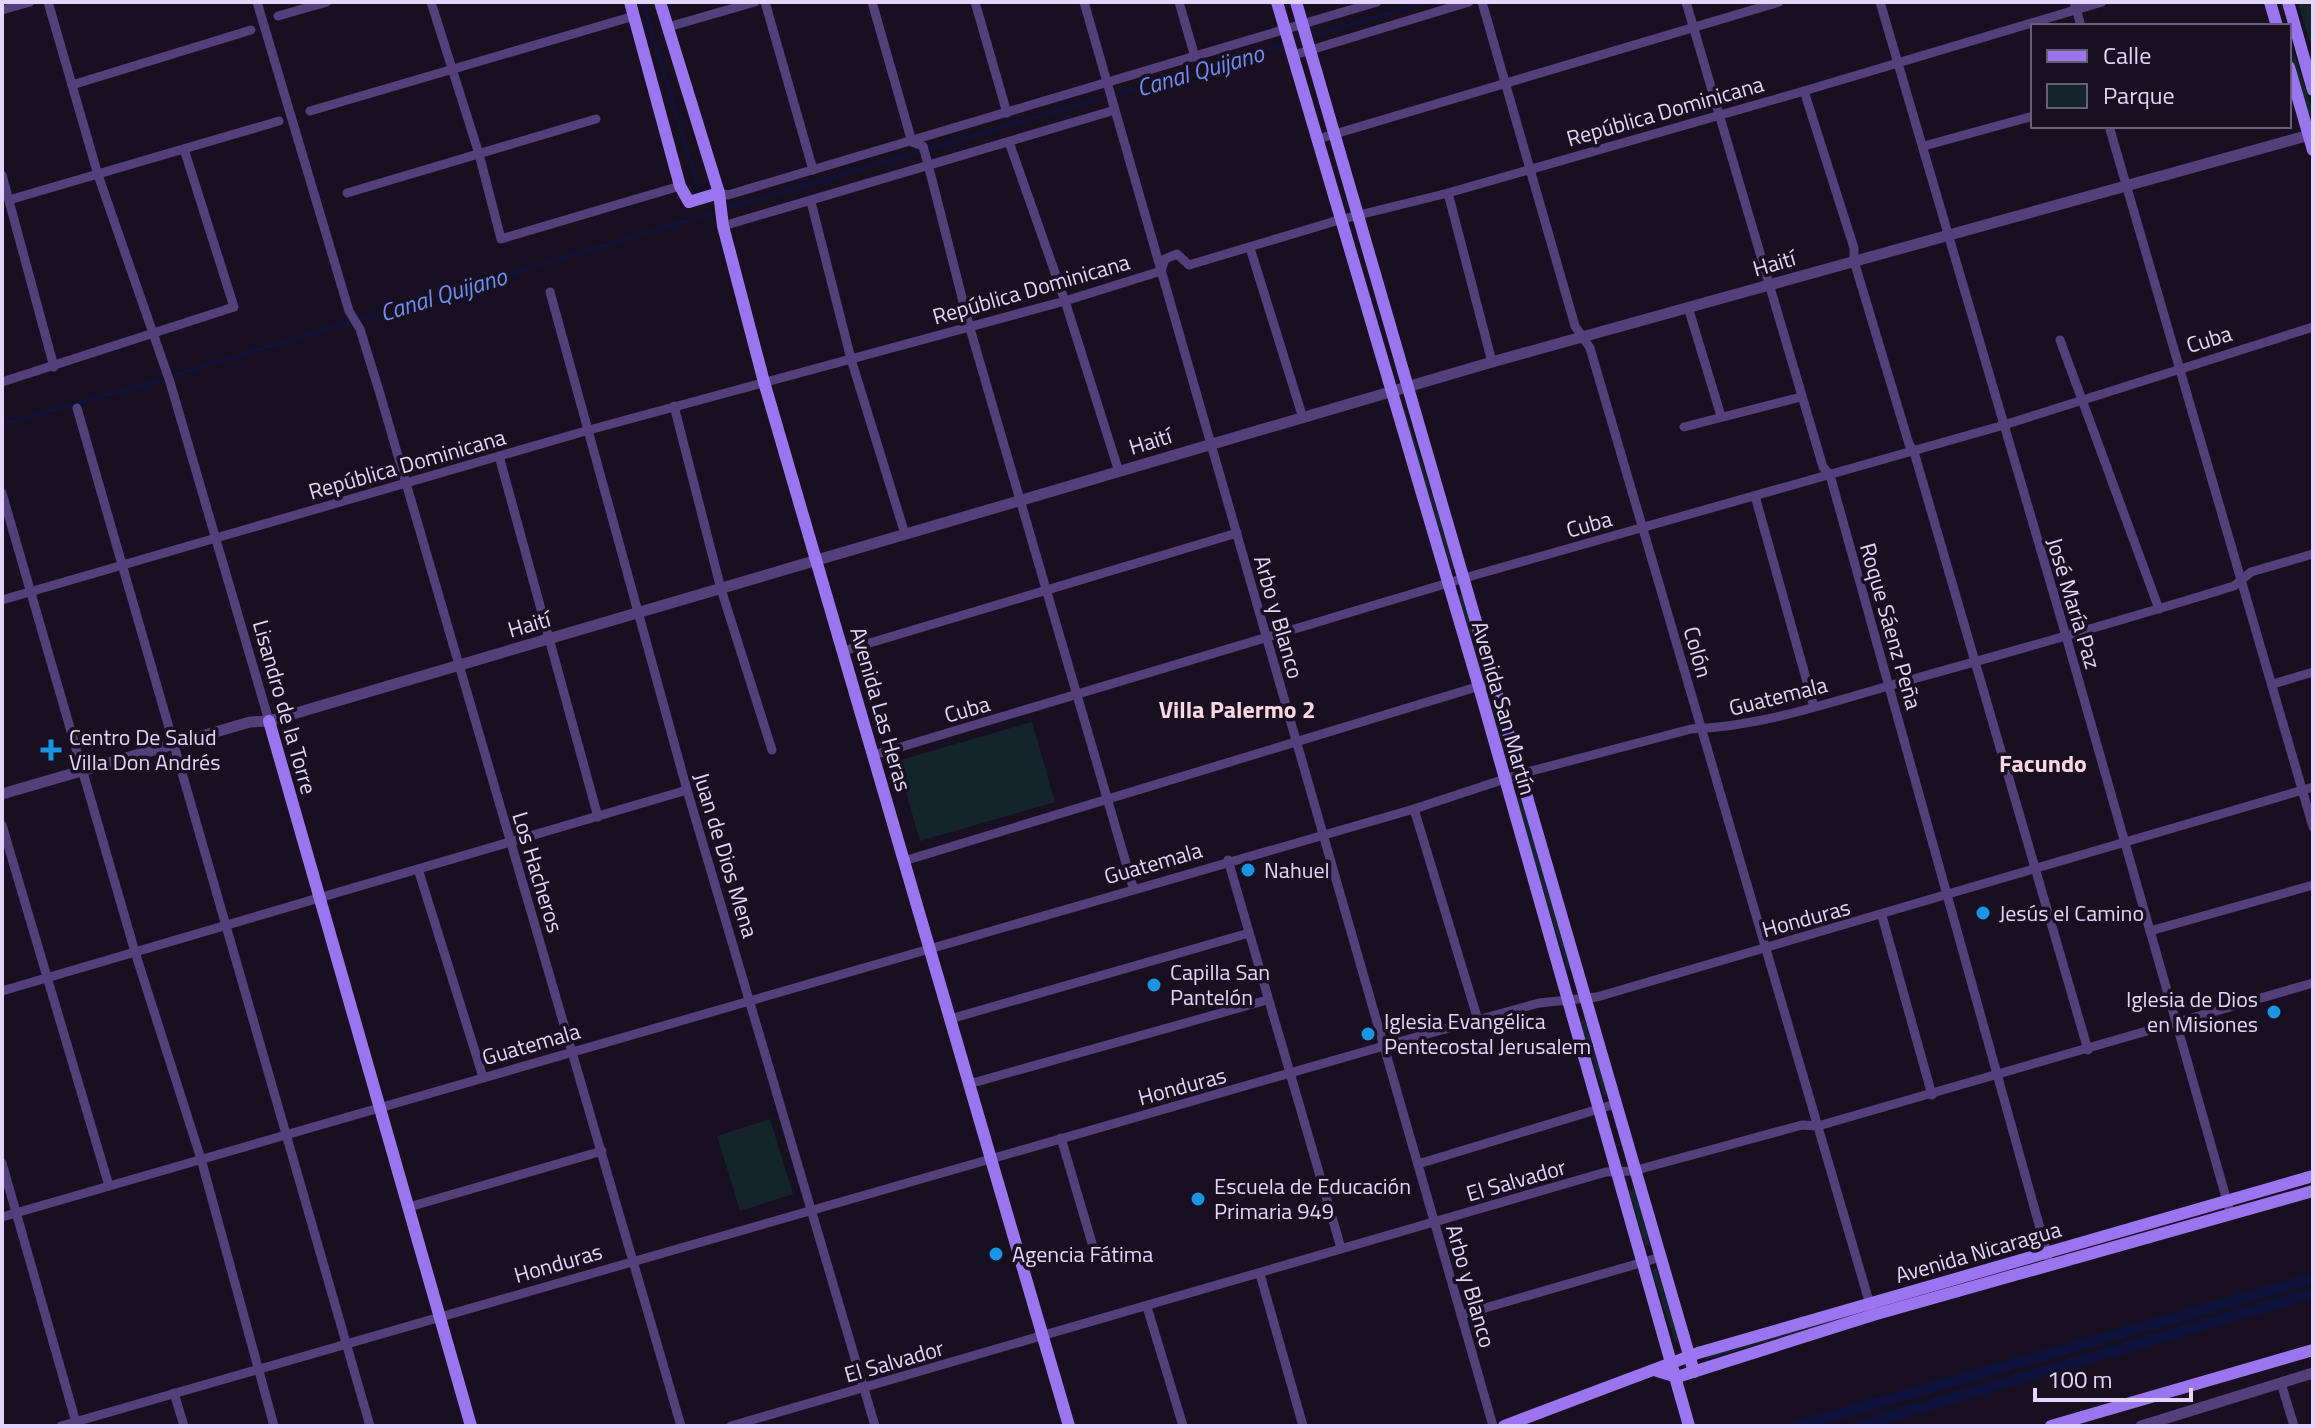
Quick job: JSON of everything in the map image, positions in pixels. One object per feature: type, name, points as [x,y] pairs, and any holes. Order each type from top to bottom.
[{"type":"main road","points":[[630,2],[680,186],[689,202],[719,193]]},
{"type":"main road","name":"Avenida Las Heras","points":[[660,2],[719,193],[723,226],[764,382],[1069,1426]]},
{"type":"main road","name":"Avenida San Martín","points":[[1277,2],[1390,394],[1479,687],[1689,1426]]},
{"type":"main road","name":"Avenida San Martín","points":[[1296,2],[1587,1000],[1633,1171],[1694,1372]]},
{"type":"main road","points":[[2270,2],[2276,24]]},
{"type":"main road","points":[[2288,2],[2294,41],[2313,90]]},
{"type":"main road","points":[[2291,73],[2311,134],[2313,150]]},
{"type":"main road","name":"Lisandro de la Torre","points":[[269,721],[471,1426]]},
{"type":"main road","name":"Avenida Nicaragua","points":[[1504,1426],[1657,1371],[1673,1361],[1871,1310],[2313,1176]]},
{"type":"main road","name":"Avenida Nicaragua","points":[[2049,1258],[2231,1215],[2313,1191]]},
{"type":"main road","name":"Avenida Nicaragua","points":[[1677,1377],[1871,1310]]},
{"type":"main road","points":[[2051,1426],[2313,1350]]},
{"type":"main road","points":[[1657,1371],[1677,1377]]},
{"type":"street","points":[[2,10],[30,2]]},
{"type":"street","name":"Lisandro de la Torre","points":[[48,2],[98,175],[170,382],[269,721]]},
{"type":"street","name":"Los Hacheros","points":[[257,2],[349,311],[358,327],[460,665],[509,843],[573,1050],[681,1426]]},
{"type":"street","points":[[278,16],[327,2]]},
{"type":"street","points":[[431,2],[479,154],[501,239],[680,186]]},
{"type":"street","points":[[668,27],[755,2]]},
{"type":"street","points":[[765,2],[813,170]]},
{"type":"street","points":[[872,2],[917,144],[928,164],[969,325],[1049,590],[1133,887]]},
{"type":"street","points":[[975,2],[1007,113]]},
{"type":"street","name":"Arbo y Blanco","points":[[1084,2],[1493,1426]]},
{"type":"street","points":[[1179,2],[1195,57]]},
{"type":"street","points":[[719,193],[728,195],[917,144],[1007,113],[1377,2]]},
{"type":"street","points":[[1294,55],[1469,2]]},
{"type":"street","name":"Colón","points":[[1482,2],[1575,326],[1590,348],[1644,528],[1871,1310]]},
{"type":"street","name":"Roque Sáenz Peña","points":[[1686,2],[1801,397],[1823,467],[1830,475],[2049,1258]]},
{"type":"street","points":[[1318,139],[1779,2]]},
{"type":"street","name":"José María Paz","points":[[1880,2],[2066,636],[2231,1215]]},
{"type":"street","name":"República Dominicana","points":[[2,600],[674,406],[1065,301],[1161,271],[1165,259],[1177,254],[1189,265],[1339,220],[1448,193],[1530,167],[1804,91],[2075,5],[2102,2]]},
{"type":"street","points":[[310,111],[634,16]]},
{"type":"street","points":[[72,85],[251,30]]},
{"type":"street","points":[[1804,91],[1854,248],[1854,261],[1904,431],[1914,452],[2088,1050]]},
{"type":"street","points":[[723,226],[1115,110]]},
{"type":"street","points":[[1924,146],[2031,117]]},
{"type":"street","points":[[347,193],[596,119]]},
{"type":"street","points":[[9,200],[279,121]]},
{"type":"street","points":[[2110,128],[2129,185],[2273,684],[2308,789],[2313,827]]},
{"type":"street","name":"Haití","points":[[2,794],[250,722],[269,721],[1492,362],[2311,134]]},
{"type":"street","points":[[1009,142],[1065,301],[1119,472]]},
{"type":"street","points":[[2,382],[234,307],[184,149]]},
{"type":"street","points":[[2,175],[9,200],[7,214],[54,367]]},
{"type":"street","points":[[1448,193],[1492,362]]},
{"type":"street","points":[[811,202],[851,359],[905,534]]},
{"type":"street","points":[[1250,248],[1303,418]]},
{"type":"street","name":"Juan de Dios Mena","points":[[550,292],[687,790],[752,1000],[875,1426]]},
{"type":"street","points":[[1688,307],[1721,416]]},
{"type":"street","name":"Cuba","points":[[874,755],[1464,579],[1914,452],[2313,327]]},
{"type":"street","points":[[2060,340],[2159,609]]},
{"type":"street","points":[[1684,427],[1801,397]]},
{"type":"street","points":[[674,406],[721,589],[772,750]]},
{"type":"street","points":[[77,408],[370,1426]]},
{"type":"street","points":[[499,456],[598,817]]},
{"type":"street","points":[[2,493],[135,952],[201,1159],[274,1426]]},
{"type":"street","points":[[1755,496],[1814,707]]},
{"type":"street","points":[[843,651],[1237,533]]},
{"type":"street","name":"Guatemala","points":[[2,1217],[930,949],[1133,887],[1414,809],[1520,774],[1702,729],[1716,730],[1814,707],[1976,662],[2234,586],[2251,572],[2313,554]]},
{"type":"street","points":[[2273,684],[2313,672]]},
{"type":"street","points":[[904,861],[1493,682]]},
{"type":"street","name":"Honduras","points":[[61,1426],[77,1424],[633,1260],[1384,1046],[1567,999],[1587,1000],[2308,789]]},
{"type":"street","points":[[2,991],[687,790]]},
{"type":"street","points":[[1414,809],[1478,1020]]},
{"type":"street","points":[[2,825],[109,1186]]},
{"type":"street","points":[[1228,860],[1341,1248]]},
{"type":"street","points":[[418,869],[483,1077]]},
{"type":"street","points":[[2150,931],[2313,885]]},
{"type":"street","points":[[1882,916],[1932,1095]]},
{"type":"street","points":[[950,1019],[1249,933]]},
{"type":"street","name":"El Salvador","points":[[731,1426],[1617,1169],[1633,1171],[1802,1125],[1818,1126],[2313,983]]},
{"type":"street","points":[[969,1084],[1267,1000]]},
{"type":"street","points":[[1418,1164],[1615,1104]]},
{"type":"street","points":[[1061,1138],[1094,1250]]},
{"type":"street","points":[[409,1207],[602,1151]]},
{"type":"street","points":[[2,1163],[77,1424]]},
{"type":"street","points":[[1461,1315],[1661,1257]]},
{"type":"street","points":[[1260,1274],[1303,1426]]},
{"type":"street","points":[[1147,1307],[1183,1426]]},
{"type":"street","points":[[2141,1426],[2313,1373]]},
{"type":"street","points":[[2281,1383],[2294,1426]]},
{"type":"street","points":[[174,1393],[184,1426]]},
{"type":"green space","points":[[2298,2],[2313,2],[2313,51]]},
{"type":"green space","points":[[2295,56],[2313,111],[2309,116],[2291,61]]},
{"type":"green space","points":[[1402,408],[1455,567],[1452,571]]},
{"type":"green space","points":[[1462,594],[1486,672],[1482,676],[1458,596]]},
{"type":"green space","points":[[1490,692],[1511,759],[1507,763],[1486,694]]},
{"type":"green space","points":[[1032,722],[1055,802],[920,841],[897,761]]},
{"type":"green space","points":[[1518,793],[1522,795],[1571,967],[1568,971],[1515,797]]},
{"type":"green space","points":[[1584,1018],[1608,1092],[1604,1096],[1580,1022]]},
{"type":"green space","points":[[770,1119],[793,1194],[740,1211],[717,1136]]},
{"type":"green space","points":[[1633,1188],[1650,1246],[1645,1245],[1629,1191]]},
{"type":"green space","points":[[1656,1267],[1678,1338],[1675,1342],[1652,1271]]},
{"type":"green space","points":[[1854,1312],[1856,1316],[1706,1359],[1705,1354]]},
{"type":"waterway","points":[[643,2],[700,194]]},
{"type":"waterway","name":"Canal Quijano","points":[[1320,34],[1426,2]]},
{"type":"waterway","name":"Canal Quijano","points":[[1120,93],[1280,46]]},
{"type":"waterway","name":"Canal Quijano","points":[[728,208],[1098,99]]},
{"type":"waterway","name":"Canal Quijano","points":[[174,375],[712,213]]},
{"type":"waterway","name":"Canal Quijano","points":[[2,424],[162,380]]},
{"type":"waterway","points":[[1797,1426],[2313,1278]]},
{"type":"waterway","points":[[1857,1426],[2313,1293]]},
{"type":"place","name":"Centro De Salud Villa Don Andrés","points":[[51,750]]},
{"type":"place","name":"Nahuel","points":[[1248,870]]},
{"type":"place","name":"Jesús el Camino","points":[[1983,913]]},
{"type":"place","name":"Capilla San Pantelón","points":[[1154,985]]},
{"type":"place","name":"Iglesia de Dios en Misiones","points":[[2274,1012]]},
{"type":"place","name":"Iglesia Evangélica Pentecostal Jerusalem","points":[[1368,1034]]},
{"type":"place","name":"Escuela de Educación Primaria 949","points":[[1198,1199]]},
{"type":"place","name":"Agencia Fátima","points":[[996,1254]]},
{"type":"district","name":"Villa Palermo 2","points":[[1237,709]]},
{"type":"district","name":"Facundo","points":[[2043,763]]}]
